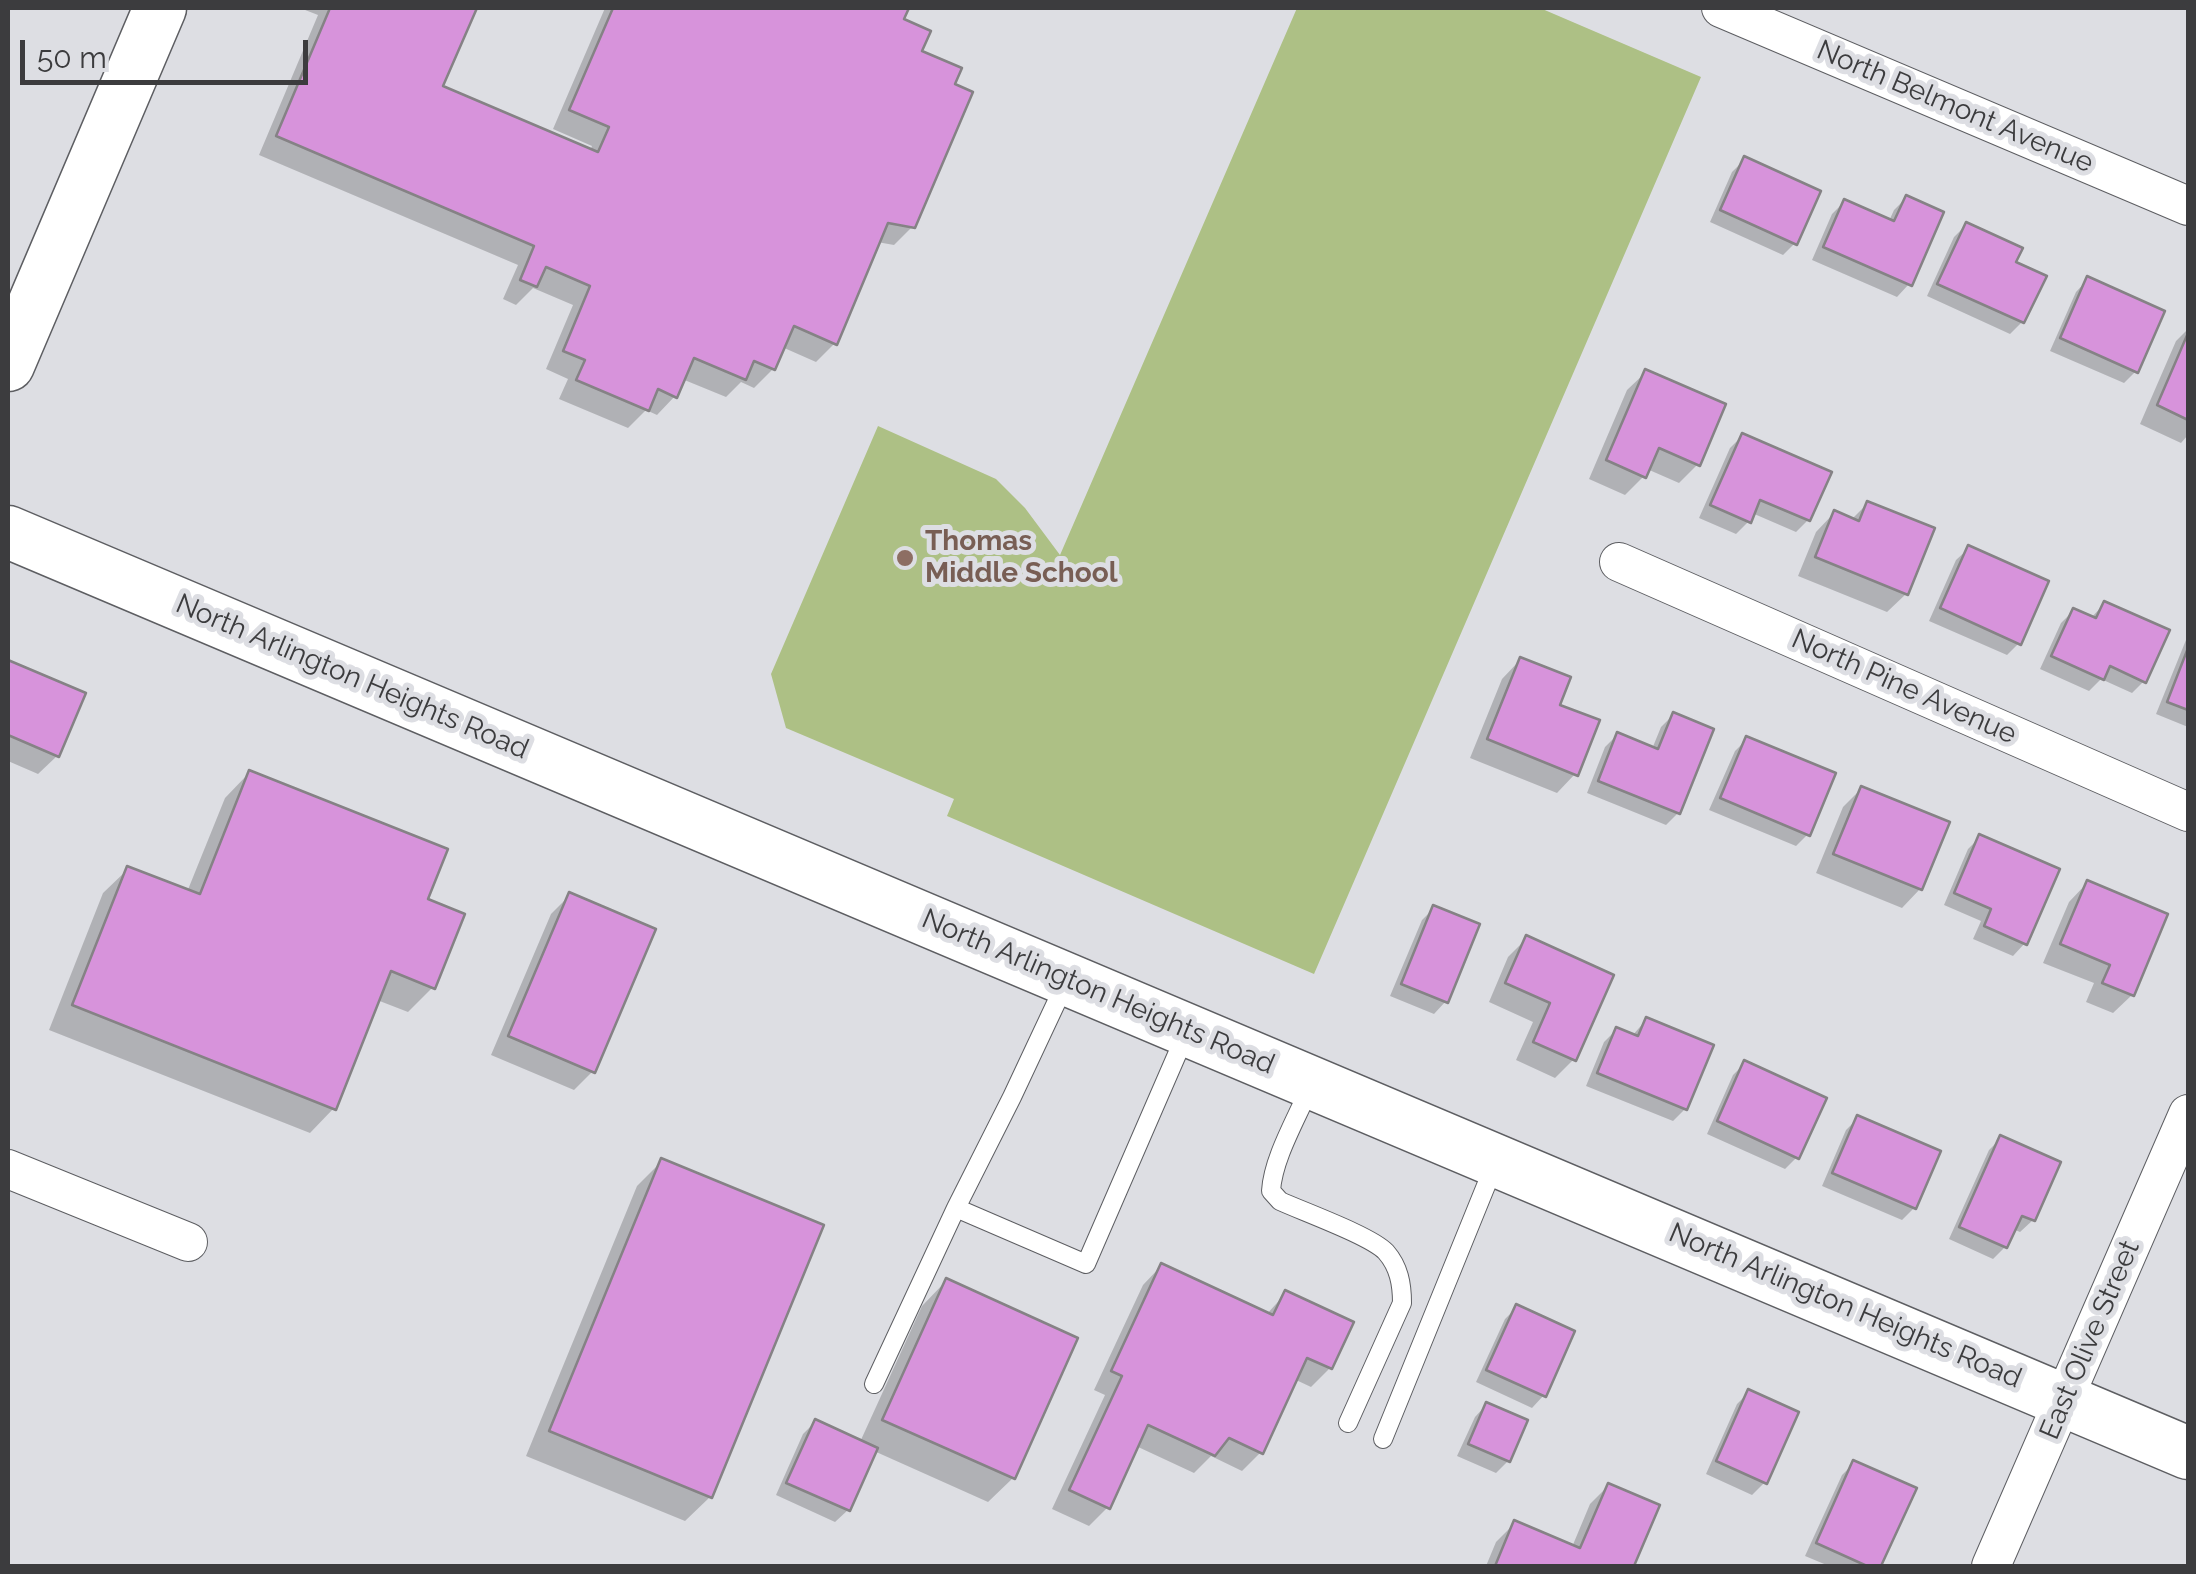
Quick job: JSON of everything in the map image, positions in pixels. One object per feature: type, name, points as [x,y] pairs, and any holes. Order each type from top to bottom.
[{"type":"main road","points":[[8,365],[160,8]]},
{"type":"main road","name":"North Arlington Heights Road","points":[[8,532],[2188,1453]]},
{"type":"street","name":"North Belmont Avenue","points":[[1721,8],[2188,206]]},
{"type":"street","name":"North Pine Avenue","points":[[1619,562],[2188,812]]},
{"type":"street","name":"East Olive Street","points":[[1991,1566],[2188,1114]]},
{"type":"street","points":[[8,1168],[188,1242]]},
{"type":"lane","points":[[874,1384],[1068,978]]},
{"type":"lane","points":[[956,1208],[1086,1264],[1188,1030]]},
{"type":"lane","points":[[1312,1082],[1279,1160],[1271,1191],[1280,1201],[1384,1250],[1402,1285],[1402,1303],[1348,1423]]},
{"type":"lane","points":[[1382,1439],[1497,1160]]},
{"type":"green space","points":[[1297,8],[1540,8],[1701,77],[1314,974],[947,816],[954,799],[786,728],[771,674],[878,426],[996,479],[1025,508],[1060,555]]},
{"type":"building","points":[[330,8],[477,8],[443,86],[598,152],[609,127],[569,110],[613,8],[909,8],[904,19],[931,31],[922,51],[962,68],[955,84],[973,92],[915,228],[888,223],[837,345],[794,326],[775,370],[754,361],[746,380],[694,358],[677,398],[658,389],[649,411],[576,380],[585,360],[563,351],[590,286],[546,267],[537,287],[520,280],[534,246],[276,136]]},
{"type":"building","points":[[1744,156],[1821,191],[1797,245],[1720,210]]},
{"type":"building","points":[[1906,195],[1944,212],[1912,286],[1823,247],[1844,199],[1894,221]]},
{"type":"building","points":[[1966,222],[2023,248],[2016,262],[2047,276],[2024,323],[1937,284]]},
{"type":"building","points":[[2087,276],[2165,311],[2138,373],[2060,338]]},
{"type":"building","points":[[2188,333],[2188,420],[2157,405]]},
{"type":"building","points":[[1645,369],[1726,404],[1700,466],[1659,448],[1646,478],[1606,460]]},
{"type":"building","points":[[1742,433],[1832,472],[1810,521],[1760,500],[1751,523],[1710,505]]},
{"type":"building","points":[[1867,501],[1935,528],[1908,595],[1815,557],[1834,510],[1859,521]]},
{"type":"building","points":[[1968,545],[2049,581],[2021,645],[1940,608]]},
{"type":"building","points":[[2104,601],[2170,630],[2146,683],[2110,666],[2104,680],[2051,656],[2073,608],[2096,618]]},
{"type":"building","points":[[2188,648],[2188,710],[2167,702]]},
{"type":"building","points":[[1520,657],[1571,677],[1560,705],[1600,720],[1578,776],[1487,739]]},
{"type":"building","points":[[8,660],[86,693],[59,757],[8,735]]},
{"type":"building","points":[[1673,712],[1714,729],[1680,814],[1598,781],[1617,732],[1658,749]]},
{"type":"building","points":[[1746,736],[1836,773],[1810,836],[1720,798]]},
{"type":"building","points":[[249,770],[448,849],[428,899],[465,914],[435,989],[391,971],[336,1110],[72,1005],[127,866],[200,894]]},
{"type":"building","points":[[1861,786],[1950,822],[1922,890],[1833,854]]},
{"type":"building","points":[[1979,834],[2060,869],[2027,945],[1984,926],[1991,909],[1954,893]]},
{"type":"building","points":[[2087,880],[2168,914],[2134,996],[2102,983],[2110,965],[2060,944]]},
{"type":"building","points":[[569,892],[656,929],[595,1073],[508,1036]]},
{"type":"building","points":[[1433,905],[1480,924],[1448,1003],[1401,984]]},
{"type":"building","points":[[1526,935],[1614,975],[1576,1061],[1533,1042],[1550,1003],[1505,983]]},
{"type":"building","points":[[1646,1017],[1714,1045],[1687,1110],[1597,1073],[1616,1027],[1638,1036]]},
{"type":"building","points":[[1744,1060],[1827,1098],[1799,1159],[1717,1121]]},
{"type":"building","points":[[1857,1115],[1941,1151],[1916,1209],[1832,1173]]},
{"type":"building","points":[[2000,1135],[2061,1162],[2035,1221],[2022,1216],[2007,1248],[1959,1227]]},
{"type":"building","points":[[661,1158],[824,1225],[712,1498],[549,1431]]},
{"type":"building","points":[[1161,1263],[1273,1315],[1285,1290],[1354,1322],[1332,1369],[1307,1358],[1263,1454],[1229,1438],[1215,1456],[1148,1425],[1110,1509],[1069,1490],[1122,1376],[1111,1371]]},
{"type":"building","points":[[946,1278],[1078,1338],[1015,1479],[882,1420]]},
{"type":"building","points":[[1516,1304],[1575,1331],[1546,1397],[1486,1370]]},
{"type":"building","points":[[1748,1389],[1799,1412],[1767,1484],[1716,1461]]},
{"type":"building","points":[[1486,1402],[1528,1420],[1510,1462],[1468,1444]]},
{"type":"building","points":[[815,1419],[878,1448],[850,1511],[786,1483]]},
{"type":"building","points":[[1853,1460],[1917,1488],[1881,1566],[1867,1566],[1816,1543]]},
{"type":"building","points":[[1608,1483],[1660,1505],[1634,1566],[1495,1566],[1514,1520],[1580,1548]]},
{"type":"place","name":"Thomas Middle School","points":[[905,558]]}]
